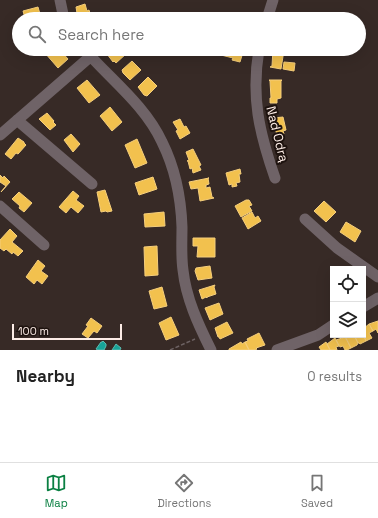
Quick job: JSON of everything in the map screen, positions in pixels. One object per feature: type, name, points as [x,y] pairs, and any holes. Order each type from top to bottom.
[{"type":"street","points":[[60,0],[63,12]]},
{"type":"street","points":[[269,12],[273,0]]},
{"type":"street","points":[[0,134],[17,120],[85,56]]},
{"type":"street","points":[[91,56],[144,112],[154,126],[163,143],[175,180],[180,204],[182,228],[181,251],[186,288],[195,318],[211,350]]},
{"type":"street","name":"Nad Odrą","points":[[258,56],[256,80],[258,117],[263,142],[275,178]]},
{"type":"street","points":[[17,120],[92,184]]},
{"type":"street","points":[[0,206],[44,244]]},
{"type":"street","points":[[305,219],[337,248],[378,277]]},
{"type":"street","points":[[366,305],[378,298]]},
{"type":"street","points":[[277,350],[318,335],[330,327]]},
{"type":"path","points":[[170,350],[194,339]]},
{"type":"building: Homes","points":[[85,4],[87,11],[89,10],[90,12],[77,12],[76,7]]},
{"type":"building: Homes","points":[[38,7],[39,12],[23,12]]},
{"type":"building: Homes","points":[[48,56],[65,56],[68,59],[58,68]]},
{"type":"building: Homes","points":[[108,56],[124,56],[116,63],[114,61],[113,62]]},
{"type":"building: Homes","points":[[225,56],[242,56],[240,62],[232,60],[233,58]]},
{"type":"building: Homes","points":[[273,56],[283,56],[281,69],[270,67],[272,66]]},
{"type":"building: Homes","points":[[132,61],[141,70],[130,80],[122,70]]},
{"type":"building: Homes","points":[[284,62],[295,63],[294,71],[283,69]]},
{"type":"building: Homes","points":[[148,77],[157,86],[147,96],[144,95],[138,87]]},
{"type":"building: Homes","points":[[87,80],[100,95],[89,103],[77,88]]},
{"type":"building: Homes","points":[[269,80],[282,80],[281,98],[277,99],[277,103],[270,103],[271,98]]},
{"type":"building: Homes","points":[[110,107],[122,122],[112,131],[100,116]]},
{"type":"building: Homes","points":[[47,113],[56,125],[50,130],[39,119]]},
{"type":"building: Homes","points":[[283,117],[286,130],[283,131],[284,134],[277,135],[273,118]]},
{"type":"building: Homes","points":[[180,119],[184,127],[186,126],[190,133],[180,139],[176,131],[178,130],[173,122]]},
{"type":"building: Homes","points":[[71,134],[80,144],[73,152],[64,140]]},
{"type":"building: Homes","points":[[18,138],[26,145],[11,159],[5,154]]},
{"type":"building: Homes","points":[[137,139],[147,163],[135,168],[125,145]]},
{"type":"building: Homes","points":[[193,149],[201,165],[199,166],[201,170],[193,173],[192,168],[190,169],[187,161],[189,160],[186,152]]},
{"type":"building: Homes","points":[[240,169],[240,182],[236,183],[237,186],[232,187],[232,184],[229,185],[226,173]]},
{"type":"building: Homes","points":[[0,175],[3,178],[4,176],[10,182],[1,192],[6,186],[0,182]]},
{"type":"building: Homes","points":[[153,177],[157,189],[139,195],[135,183]]},
{"type":"building: Homes","points":[[208,178],[209,184],[206,185],[206,188],[210,187],[212,197],[214,198],[200,201],[198,188],[191,189],[189,182]]},
{"type":"building: Homes","points":[[105,190],[112,211],[101,212],[97,192]]},
{"type":"building: Homes","points":[[73,191],[79,196],[76,200],[84,206],[78,213],[71,207],[66,213],[59,207]]},
{"type":"building: Homes","points":[[19,192],[32,203],[24,212],[12,199]]},
{"type":"building: Homes","points":[[249,200],[252,205],[249,206],[252,211],[241,217],[235,206]]},
{"type":"building: Homes","points":[[324,201],[336,212],[326,222],[314,211]]},
{"type":"building: Homes","points":[[164,212],[165,226],[145,227],[144,214]]},
{"type":"building: Homes","points":[[252,212],[255,218],[258,216],[261,221],[248,229],[242,218]]},
{"type":"building: Homes","points":[[346,222],[361,231],[355,242],[340,232]]},
{"type":"building: Homes","points":[[10,229],[17,236],[12,242],[23,251],[18,256],[13,252],[12,254],[6,249],[4,251],[0,248],[0,240]]},
{"type":"building: Homes","points":[[193,238],[215,238],[215,257],[197,257],[198,246],[193,246]]},
{"type":"building: Homes","points":[[157,246],[158,275],[145,276],[144,247]]},
{"type":"building: Homes","points":[[38,260],[45,266],[41,271],[48,276],[42,284],[37,280],[34,284],[26,277]]},
{"type":"building: Homes","points":[[210,266],[212,278],[198,280],[195,271],[196,268]]},
{"type":"building: Homes","points":[[215,285],[214,287],[216,294],[202,299],[199,290]]},
{"type":"building: Homes","points":[[162,287],[167,306],[154,309],[149,291]]},
{"type":"building: Homes","points":[[219,303],[223,314],[210,320],[205,308]]},
{"type":"building: Homes","points":[[171,317],[179,335],[166,340],[159,323]]},
{"type":"building: Homes","points":[[91,318],[102,326],[97,333],[94,331],[88,338],[82,334],[88,326],[86,325]]},
{"type":"building: Homes","points":[[378,321],[378,333],[376,329],[373,331],[369,324]]},
{"type":"building: Homes","points":[[227,322],[233,333],[220,339],[215,328]]},
{"type":"building: Homes","points":[[369,324],[373,331],[369,333],[372,338],[366,341],[365,338],[366,338],[366,326]]},
{"type":"building: Homes","points":[[259,333],[265,345],[256,348],[257,349],[255,350],[249,350],[245,342],[248,341],[247,339]]},
{"type":"building: Homes","points":[[335,338],[339,346],[336,347],[337,350],[330,350],[327,344]]},
{"type":"building: Homes","points":[[346,338],[356,338],[358,343],[351,348]]},
{"type":"building: Homes","points":[[346,338],[351,348],[345,350],[343,346],[340,347],[336,340]]},
{"type":"building: Homes","points":[[356,338],[365,338],[366,341],[360,344]]},
{"type":"building: Homes","points":[[241,342],[242,344],[245,342],[249,350],[229,350],[229,349]]},
{"type":"building: Homes","points":[[326,342],[330,350],[321,350],[319,347]]},
{"type":"building: Public","points":[[103,341],[106,344],[104,350],[96,349],[101,342]]},
{"type":"building: Public","points":[[116,344],[121,348],[120,350],[112,350]]}]
